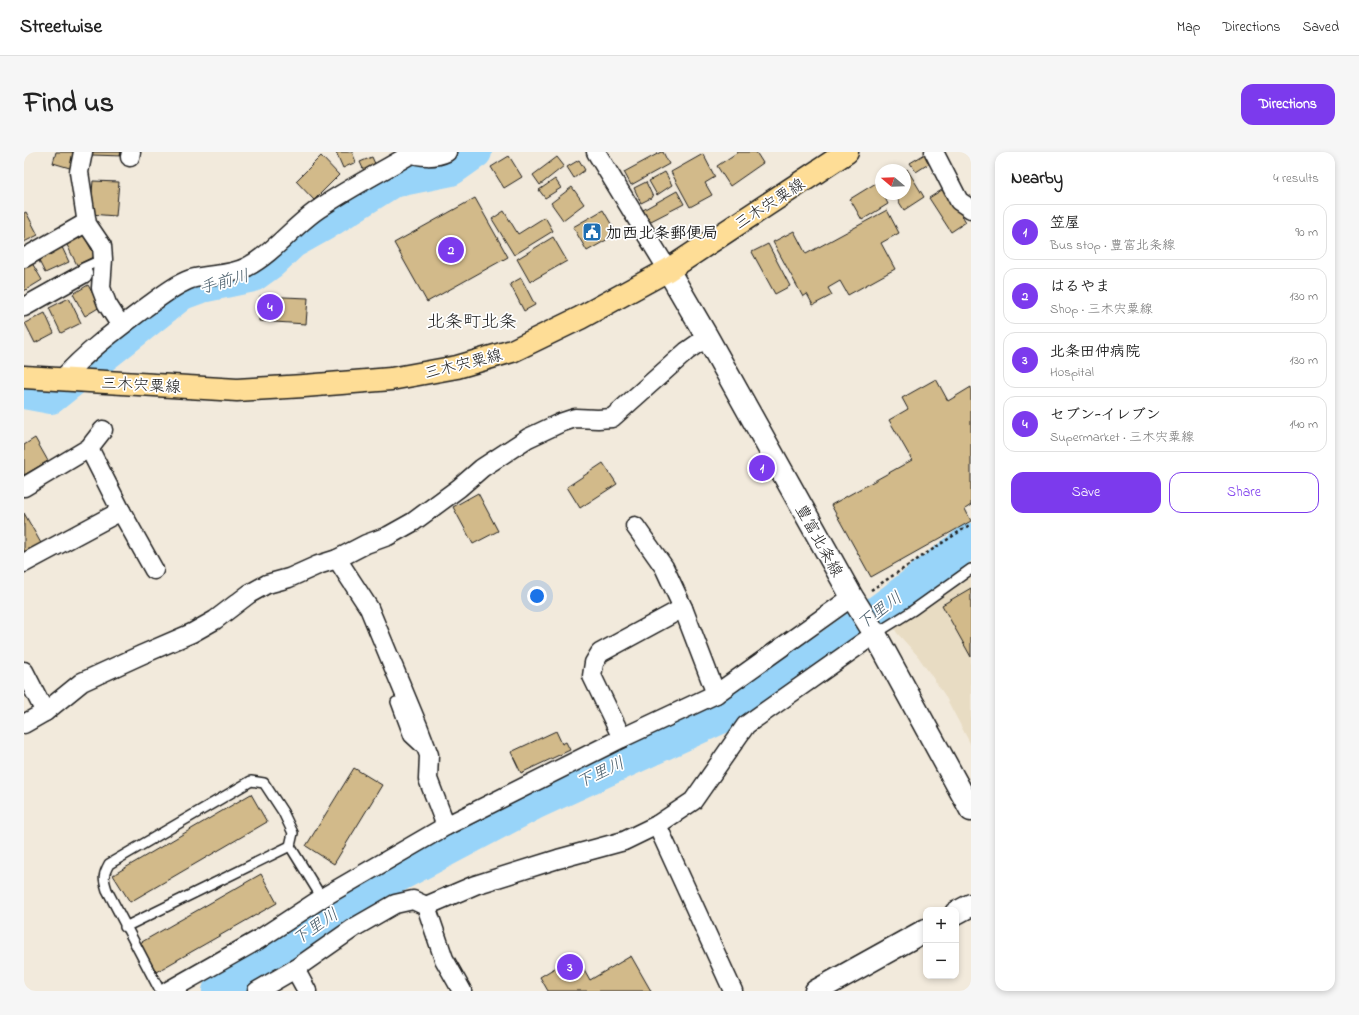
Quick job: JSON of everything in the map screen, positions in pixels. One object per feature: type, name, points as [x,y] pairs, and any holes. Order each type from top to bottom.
[{"type":"main road","name":"三木宍粟線","points":[[24,377],[237,390],[391,379],[457,367],[512,351],[580,318],[668,270],[847,152]]},
{"type":"main road","name":"豊富北条線","points":[[668,270],[874,634],[971,810]]},
{"type":"main road","points":[[959,911],[971,905]]},
{"type":"main road","points":[[816,991],[923,932]]},
{"type":"street","points":[[83,152],[79,172],[87,224],[102,246],[103,259],[101,288],[107,304],[121,326]]},
{"type":"street","points":[[596,152],[668,270]]},
{"type":"street","points":[[934,152],[959,201],[971,209]]},
{"type":"street","points":[[62,379],[77,363],[121,326],[170,289],[191,279],[225,274],[246,268],[264,256],[319,208],[409,153],[424,156],[442,153]]},
{"type":"street","points":[[24,258],[82,226]]},
{"type":"street","points":[[24,307],[83,274]]},
{"type":"street","points":[[24,724],[45,712],[82,682],[141,654],[192,633],[215,620],[249,594],[268,584],[289,578],[318,565],[337,559],[366,544],[388,536],[413,522],[459,488],[482,468],[528,438],[560,423],[575,418],[612,418],[687,351],[707,337]]},
{"type":"street","points":[[24,487],[89,448],[103,430]]},
{"type":"street","points":[[89,448],[121,511],[154,570]]},
{"type":"street","points":[[24,563],[121,511]]},
{"type":"street","points":[[635,526],[664,567],[716,694]]},
{"type":"street","points":[[337,559],[369,608],[418,726],[429,755],[428,779],[446,826]]},
{"type":"street","points":[[168,991],[258,940],[322,898],[446,826],[622,738],[716,694],[854,601]]},
{"type":"street","points":[[622,738],[592,676],[594,663],[600,653],[682,608]]},
{"type":"street","points":[[426,906],[475,885],[558,859],[624,841],[656,824],[693,801],[746,725],[874,634]]},
{"type":"street","points":[[24,672],[45,712]]},
{"type":"street","points":[[656,824],[733,991]]},
{"type":"street","points":[[257,991],[296,969],[355,927],[395,904],[413,900],[426,906],[444,959],[462,991]]},
{"type":"street","points":[[296,969],[307,991]]},
{"type":"lane","points":[[83,274],[83,268],[103,259]]},
{"type":"lane","points":[[874,634],[912,611],[971,569]]},
{"type":"lane","points":[[396,702],[409,737],[429,755]]},
{"type":"lane","points":[[160,991],[107,890],[103,880],[104,873],[110,864],[251,781],[264,784],[283,812],[292,833],[290,846],[322,898]]},
{"type":"lane","points":[[125,926],[290,846]]},
{"type":"path","points":[[854,601],[971,524]]},
{"type":"shaded area","points":[[971,557],[971,745],[944,694],[917,655],[897,633],[890,620]]},
{"type":"building","points":[[56,152],[78,152],[73,169],[53,163]]},
{"type":"building","points":[[92,152],[123,152],[123,156],[92,155]]},
{"type":"building","points":[[336,152],[352,152],[356,162],[343,168]]},
{"type":"building","points":[[663,152],[669,164],[631,185],[624,172]]},
{"type":"building","points":[[738,152],[756,152],[763,163],[730,186],[717,166]]},
{"type":"building","points":[[703,154],[715,177],[705,183],[712,195],[690,207],[671,172]]},
{"type":"building","points":[[925,154],[930,163],[916,172],[910,163]]},
{"type":"building","points":[[321,156],[339,175],[314,200],[296,181]]},
{"type":"building","points":[[509,156],[522,177],[504,188],[491,167]]},
{"type":"building","points":[[372,157],[376,166],[364,171],[360,162]]},
{"type":"building","points":[[557,157],[564,166],[540,185],[533,175]]},
{"type":"building","points":[[579,160],[585,170],[574,178],[567,167]]},
{"type":"building","points":[[665,172],[672,185],[657,195],[649,181]]},
{"type":"building","points":[[911,176],[924,197],[904,210],[898,200],[911,200]]},
{"type":"building","points":[[555,179],[561,188],[545,198],[539,190]]},
{"type":"building","points":[[93,181],[119,182],[116,216],[90,214]]},
{"type":"building","points":[[646,182],[653,197],[641,203],[634,188]]},
{"type":"building","points":[[875,184],[875,200],[886,200],[888,204],[862,220],[850,199]]},
{"type":"building","points":[[572,187],[584,204],[563,220],[551,203]]},
{"type":"building","points":[[945,188],[966,222],[951,232],[929,198]]},
{"type":"building","points":[[677,191],[684,204],[649,222],[643,210]]},
{"type":"building","points":[[475,198],[508,257],[427,302],[394,243]]},
{"type":"building","points":[[603,210],[617,234],[587,251],[573,227]]},
{"type":"building","points":[[887,210],[899,233],[881,243],[895,269],[848,295],[840,281],[828,288],[832,295],[813,305],[807,294],[803,297],[773,242],[794,231],[806,254]]},
{"type":"building","points":[[504,211],[518,234],[545,217],[553,231],[514,255],[492,219]]},
{"type":"building","points":[[26,212],[38,235],[24,242],[24,213]]},
{"type":"building","points":[[82,232],[95,256],[77,265],[65,241]]},
{"type":"building","points":[[553,237],[567,261],[530,282],[517,259]]},
{"type":"building","points":[[768,244],[790,286],[775,294],[752,252]]},
{"type":"building","points":[[61,245],[69,262],[45,273],[37,257]]},
{"type":"building","points":[[32,263],[42,280],[24,291],[24,268]]},
{"type":"building","points":[[521,278],[535,305],[524,311],[510,284]]},
{"type":"building","points":[[88,285],[100,307],[85,316],[73,294]]},
{"type":"building","points":[[260,296],[308,298],[306,324],[259,321]]},
{"type":"building","points":[[69,298],[81,323],[61,333],[49,308]]},
{"type":"building","points":[[45,313],[54,333],[35,343],[25,323]]},
{"type":"building","points":[[936,379],[948,401],[971,387],[971,505],[965,509],[971,521],[871,577],[831,505],[912,460],[889,420],[908,409],[902,398]]},
{"type":"building","points":[[35,438],[48,461],[24,475],[24,445]]},
{"type":"building","points":[[603,463],[617,484],[580,508],[567,487]]},
{"type":"building","points":[[478,493],[498,531],[473,544],[453,507]]},
{"type":"building","points":[[24,513],[42,545],[24,555]]},
{"type":"building","points":[[971,588],[971,657],[942,605]]},
{"type":"building","points":[[556,731],[562,744],[566,742],[570,750],[521,773],[511,752]]},
{"type":"building","points":[[354,768],[382,785],[334,864],[306,846]]},
{"type":"building","points":[[251,794],[267,822],[130,902],[113,875]]},
{"type":"building","points":[[261,874],[277,903],[156,972],[140,943]]},
{"type":"building","points":[[576,955],[590,980],[631,956],[651,991],[548,991],[540,977]]},
{"type":"waterway","name":"手前川","points":[[24,392],[51,397],[182,293],[201,286],[253,275],[271,262],[292,242],[324,224],[392,181],[451,169],[475,152]]},
{"type":"waterway","name":"下里川","points":[[219,991],[366,892],[536,802],[727,714],[831,646],[894,600],[971,540]]},
{"type":"place","name":"加西北条郵便局","points":[[592,232]]},
{"type":"place","name":"はるやま","points":[[451,250]]},
{"type":"place","name":"セブン-イレブン","points":[[270,307]]},
{"type":"place","name":"笠屋","points":[[762,468]]},
{"type":"place","name":"北条田仲病院","points":[[570,967]]},
{"type":"district","name":"北条町北条","points":[[472,321]]}]
